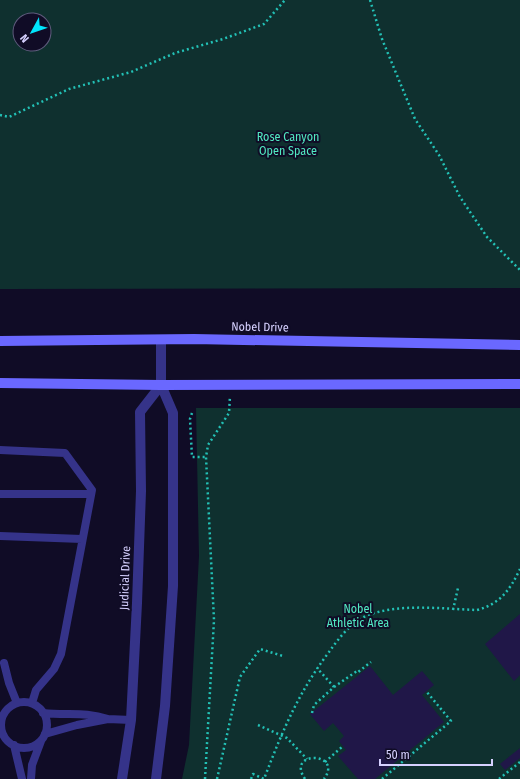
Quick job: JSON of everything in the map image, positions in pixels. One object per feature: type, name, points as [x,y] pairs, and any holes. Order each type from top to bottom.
[{"type":"main road","name":"Nobel Drive","points":[[0,341],[161,340],[520,345]]},
{"type":"main road","points":[[0,383],[161,385],[520,384]]},
{"type":"street","points":[[156,779],[165,706],[173,586],[173,413],[161,385],[161,340]]},
{"type":"street","name":"Judicial Drive","points":[[122,779],[131,720],[137,603],[141,491],[140,412],[161,385]]},
{"type":"lane","points":[[0,450],[65,453],[92,490],[90,494],[61,654],[54,669],[36,690],[32,703]]},
{"type":"lane","points":[[0,494],[90,494]]},
{"type":"lane","points":[[0,536],[82,539]]},
{"type":"lane","points":[[4,664],[9,683],[17,703]]},
{"type":"lane","points":[[22,779],[1,727],[3,713],[17,703],[32,703],[43,713],[47,727],[32,765],[31,779]]},
{"type":"lane","points":[[43,713],[56,715],[77,713],[93,714],[108,719]]},
{"type":"lane","points":[[7,742],[28,748],[43,737],[77,725],[108,719],[131,720]]},
{"type":"path","points":[[0,115],[9,116],[69,89],[131,72],[174,53],[223,39],[264,24],[285,0]]},
{"type":"path","points":[[370,0],[382,39],[415,119],[439,156],[460,198],[487,237],[520,270]]},
{"type":"path","points":[[206,779],[214,620],[206,457],[208,445],[229,413],[230,384]]},
{"type":"path","points":[[192,413],[190,419],[192,457],[206,457]]},
{"type":"path","points":[[252,779],[253,774],[264,779],[281,735],[300,693],[343,633],[367,616],[394,609],[477,610],[489,607],[501,599],[509,590],[520,568]]},
{"type":"path","points":[[453,610],[458,588]]},
{"type":"path","points":[[217,779],[240,677],[260,648],[283,656]]},
{"type":"path","points":[[312,713],[314,705],[334,687],[371,662]]},
{"type":"path","points":[[317,668],[334,687]]},
{"type":"path","points":[[382,779],[451,721],[426,691]]},
{"type":"path","points":[[258,725],[287,738],[307,759]]},
{"type":"path","points":[[325,762],[343,746]]},
{"type":"path","points":[[305,779],[301,770],[304,762],[307,759],[318,757],[325,762],[328,769],[324,779]]},
{"type":"path","points":[[499,779],[520,762]]},
{"type":"green space","name":"Rose Canyon Open Space","points":[[0,0],[520,0],[520,288],[0,289]]},
{"type":"green space","name":"Nobel Athletic Area","points":[[196,408],[520,408],[520,779],[182,779],[189,745],[199,556]]},
{"type":"building","points":[[520,614],[520,675],[514,681],[485,644]]},
{"type":"building","points":[[370,666],[393,695],[422,671],[434,685],[422,695],[444,722],[375,779],[358,779],[338,756],[346,750],[339,741],[344,736],[333,723],[324,731],[310,714]]},
{"type":"building","points":[[520,748],[520,758],[505,770],[500,764]]}]
